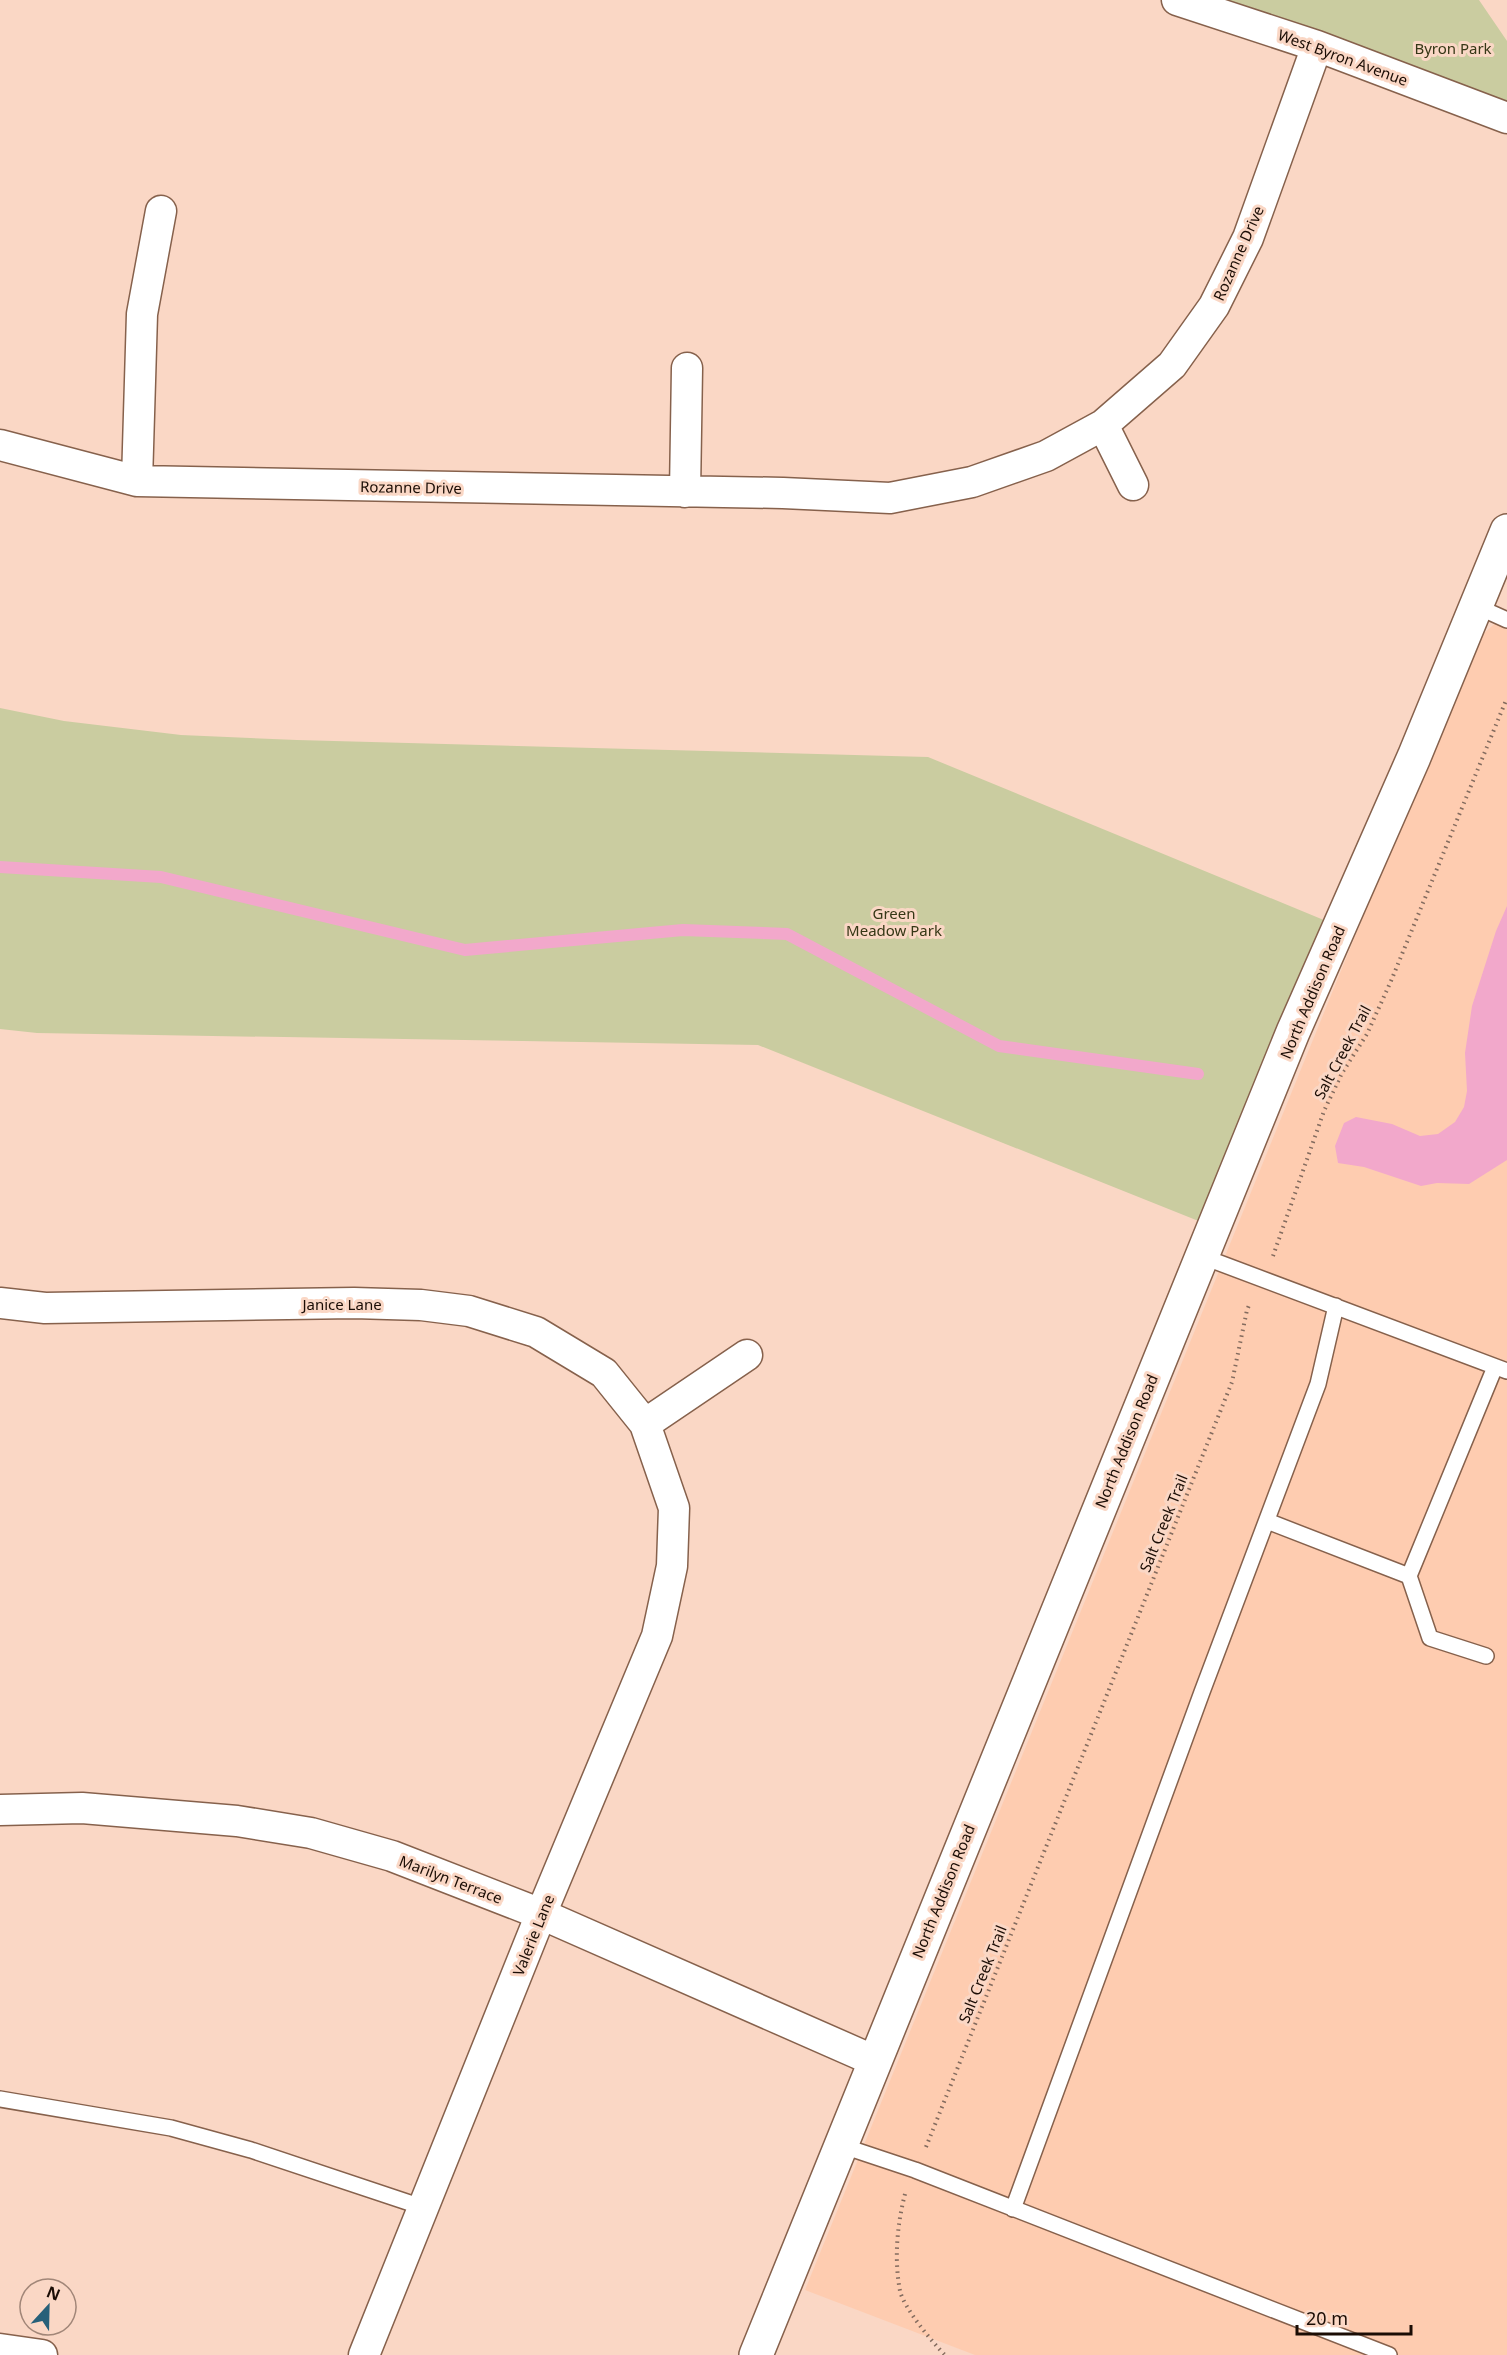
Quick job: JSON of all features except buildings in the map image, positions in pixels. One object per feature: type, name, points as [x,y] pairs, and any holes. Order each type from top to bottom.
[{"type":"street","name":"West Byron Avenue","points":[[1177,0],[1317,46],[1507,118]]},
{"type":"street","name":"Rozanne Drive","points":[[0,445],[137,482],[783,493],[890,498],[972,482],[1046,456],[1103,425],[1172,365],[1214,306],[1248,238],[1317,46]]},
{"type":"street","points":[[137,482],[142,314],[161,211]]},
{"type":"street","points":[[685,492],[687,368]]},
{"type":"street","points":[[1103,425],[1133,485]]},
{"type":"street","name":"North Addison Road","points":[[756,2355],[1293,1032],[1414,757],[1507,531]]},
{"type":"street","name":"Janice Lane","points":[[0,1303],[45,1308],[365,1303],[421,1305],[469,1311],[536,1332],[604,1373],[645,1424],[674,1508]]},
{"type":"street","points":[[645,1424],[747,1355]]},
{"type":"street","name":"Valerie Lane","points":[[364,2355],[541,1914],[657,1636],[672,1566],[674,1508]]},
{"type":"street","name":"Marilyn Terrace","points":[[0,1810],[82,1808],[237,1821],[311,1833],[392,1856],[541,1914],[874,2061]]},
{"type":"street","points":[[0,2349],[42,2355]]},
{"type":"lane","points":[[1476,606],[1507,620]]},
{"type":"lane","points":[[1201,1257],[1501,1369],[1409,1576],[1430,1638],[1486,1656]]},
{"type":"lane","points":[[1013,2209],[1198,1703],[1318,1384],[1336,1306]]},
{"type":"lane","points":[[1267,1521],[1409,1576]]},
{"type":"lane","points":[[0,2099],[171,2128],[251,2150],[423,2207]]},
{"type":"lane","points":[[840,2145],[915,2170],[1389,2355]]},
{"type":"path","name":"Salt Creek Trail","points":[[945,2355],[920,2325],[900,2293],[897,2223],[906,2189],[1232,1382],[1247,1310],[1273,1256],[1324,1111],[1342,1073],[1367,1034],[1391,981],[1507,698]]},
{"type":"shaded area","points":[[1507,613],[1507,2355],[975,2355],[805,2290],[1475,641]]},
{"type":"shaded area","points":[[1507,906],[1507,1160],[1469,1184],[1437,1183],[1421,1186],[1364,1167],[1338,1163],[1335,1146],[1344,1123],[1356,1117],[1392,1124],[1420,1136],[1438,1134],[1455,1122],[1464,1107],[1467,1091],[1465,1053],[1472,1006],[1496,931]]},
{"type":"green space","name":"Byron Park","points":[[1188,0],[1479,0],[1507,41],[1507,120]]},
{"type":"green space","name":"Green Meadow Park","points":[[0,708],[64,721],[181,735],[928,757],[1331,923],[1206,1224],[758,1045],[37,1033],[0,1029]]},
{"type":"waterway","points":[[0,867],[161,877],[465,950],[683,930],[787,934],[999,1046],[1198,1074]]}]
